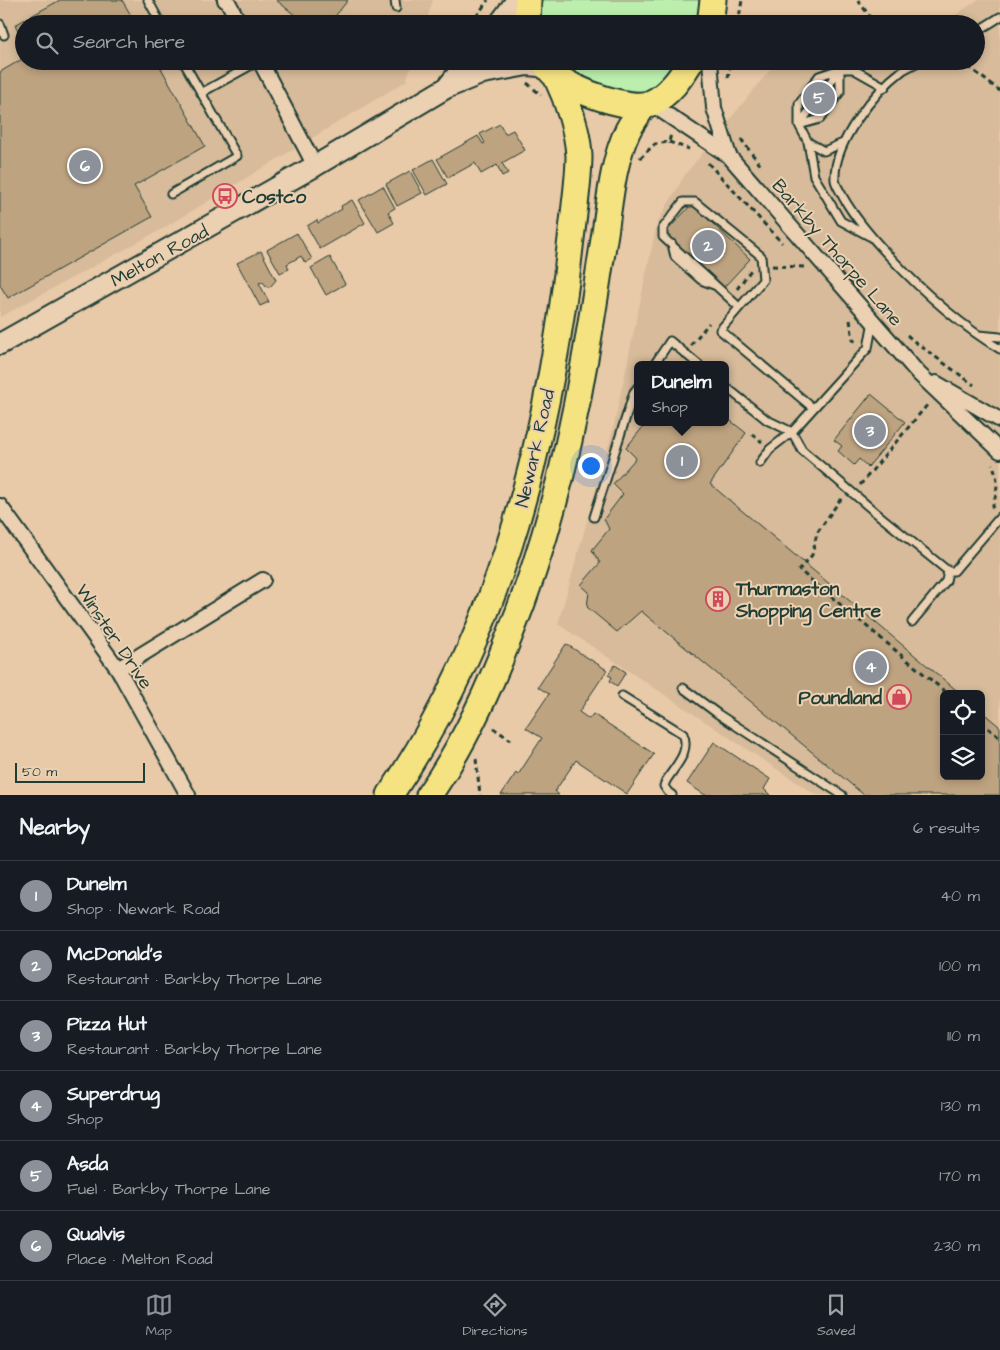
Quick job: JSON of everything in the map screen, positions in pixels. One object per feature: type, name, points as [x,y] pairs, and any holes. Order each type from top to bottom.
[{"type":"highway","points":[[527,15],[528,0]]},
{"type":"highway","name":"Newark Road","points":[[390,795],[414,760],[442,708],[464,664],[493,597],[523,502],[539,434],[562,305],[575,206],[579,156],[574,123],[566,96],[551,70]]},
{"type":"highway","points":[[552,70],[592,95],[618,103],[647,104],[662,96],[672,87],[685,70]]},
{"type":"highway","name":"Newark Road","points":[[429,795],[442,777],[471,724],[494,676],[524,599],[545,536],[559,488],[584,369],[609,202],[618,159],[628,131],[647,104]]},
{"type":"street","points":[[506,15],[517,0]]},
{"type":"street","points":[[227,1],[235,15]]},
{"type":"street","points":[[264,70],[315,166]]},
{"type":"street","points":[[446,88],[461,70]]},
{"type":"street","points":[[446,88],[482,73],[498,70]]},
{"type":"street","name":"Barkby Thorpe Lane","points":[[711,70],[714,108],[729,156]]},
{"type":"street","name":"Melton Road","points":[[0,343],[315,166],[446,88]]},
{"type":"street","name":"Barkby Thorpe Lane","points":[[647,104],[729,156],[918,373],[995,456]]},
{"type":"street","name":"Barkby Thorpe Lane","points":[[918,373],[1000,420]]},
{"type":"street","name":"Winster Drive","points":[[0,506],[118,668],[188,795]]},
{"type":"street","points":[[118,668],[263,580]]},
{"type":"lane","points":[[148,0],[156,15]]},
{"type":"lane","points":[[985,26],[1000,17]]},
{"type":"lane","points":[[0,24],[4,35]]},
{"type":"lane","points":[[171,194],[237,156],[188,70]]},
{"type":"lane","points":[[201,93],[243,70]]},
{"type":"lane","points":[[837,70],[818,76],[798,104],[799,125],[808,142],[814,176],[841,221],[872,237]]},
{"type":"lane","points":[[799,125],[839,70]]},
{"type":"lane","points":[[799,125],[820,119],[840,92],[840,70]]},
{"type":"lane","points":[[855,70],[884,87]]},
{"type":"lane","points":[[904,70],[884,87],[863,113],[843,143],[838,158],[835,182],[850,210],[914,283],[977,335],[1000,349]]},
{"type":"lane","points":[[808,142],[824,151],[843,143]]},
{"type":"lane","points":[[739,307],[663,237],[664,228],[683,202],[694,202],[761,256],[763,280],[720,330],[813,408]]},
{"type":"lane","points":[[760,462],[770,449],[792,432],[868,348],[873,321]]},
{"type":"lane","points":[[977,335],[1000,337]]},
{"type":"lane","points":[[657,361],[670,341],[695,361]]},
{"type":"lane","points":[[729,389],[767,420],[792,432],[802,450],[948,571],[954,571],[999,517]]},
{"type":"lane","points":[[594,517],[634,392]]},
{"type":"lane","points":[[912,622],[946,580],[948,571]]},
{"type":"lane","points":[[683,688],[718,714],[842,795]]},
{"type":"lane","points":[[622,696],[683,734],[686,740],[685,752],[664,786],[672,795]]},
{"type":"path","points":[[478,15],[488,0]]},
{"type":"path","points":[[740,15],[742,0]]},
{"type":"path","points":[[858,0],[869,15]]},
{"type":"path","points":[[727,87],[730,70]]},
{"type":"path","points":[[973,70],[1000,91]]},
{"type":"path","points":[[740,134],[743,143],[765,171]]},
{"type":"path","points":[[669,142],[690,150]]},
{"type":"path","points":[[703,159],[710,164],[787,248]]},
{"type":"path","points":[[798,261],[810,274]]},
{"type":"path","points":[[850,317],[854,340],[868,348]]},
{"type":"path","points":[[902,330],[915,342],[980,390]]},
{"type":"path","points":[[833,493],[840,500],[846,502],[930,401]]},
{"type":"path","points":[[752,434],[770,449]]},
{"type":"path","points":[[995,456],[997,492],[991,511],[999,517]]},
{"type":"path","points":[[840,500],[817,533],[812,555],[799,570],[943,690]]},
{"type":"path","points":[[985,725],[1000,738]]},
{"type":"path","points":[[493,728],[511,740]]},
{"type":"path","points":[[476,759],[480,795]]},
{"type":"shaded area","points":[[0,0],[433,0],[428,15],[15,15],[15,70],[410,70],[406,81],[162,229],[0,317]]},
{"type":"shaded area","name":"Thurmaston Shopping Centre","points":[[978,0],[1000,0],[1000,795],[816,795],[558,624],[613,430],[657,223],[685,175],[770,70],[985,70],[985,15],[956,15]]},
{"type":"green space","points":[[528,0],[713,0],[711,15],[527,15]]},
{"type":"green space","points":[[564,70],[681,70],[644,105]]},
{"type":"building","points":[[60,0],[122,0],[131,15],[33,15]]},
{"type":"building","points":[[276,0],[348,0],[336,15],[295,15]]},
{"type":"building","points":[[15,63],[15,70],[162,70],[205,146],[134,186],[152,217],[8,298],[0,285],[0,72]]},
{"type":"building","points":[[816,74],[842,94],[822,121],[796,101]]},
{"type":"building","points":[[500,124],[505,134],[513,130],[525,150],[502,163],[508,173],[502,176],[497,165],[481,174],[475,163],[448,178],[437,159],[478,136],[483,144],[485,143],[480,134]]},
{"type":"building","points":[[433,159],[447,184],[427,195],[413,170]]},
{"type":"building","points":[[410,171],[422,193],[397,206],[386,184]]},
{"type":"building","points":[[383,186],[395,208],[388,212],[394,223],[378,232],[359,200]]},
{"type":"building","points":[[352,200],[365,223],[320,249],[307,226],[317,220],[318,223],[342,209],[341,206]]},
{"type":"building","points":[[692,204],[750,259],[724,287],[665,233]]},
{"type":"building","points":[[297,233],[312,259],[305,263],[301,256],[287,264],[289,269],[280,273],[267,250]]},
{"type":"building","points":[[261,251],[276,280],[270,287],[267,287],[263,282],[259,283],[269,302],[260,306],[237,263]]},
{"type":"building","points":[[330,257],[345,284],[326,295],[311,268]]},
{"type":"building","points":[[871,394],[905,422],[868,467],[859,459],[854,465],[838,451],[842,446],[834,440]]},
{"type":"building","name":"Thurmaston Shopping Centre","points":[[729,419],[746,433],[710,484],[956,690],[940,690],[940,780],[985,780],[985,714],[1000,727],[1000,795],[864,795],[641,611],[617,632],[587,607],[589,592],[581,585],[600,563],[592,550],[609,529],[604,519],[623,494],[613,484],[636,458],[626,448],[644,426],[729,426]]},
{"type":"building","points":[[566,644],[607,670],[579,712],[589,719],[593,714],[654,754],[627,794],[576,760],[555,791],[559,795],[501,795],[516,773],[518,775],[542,738],[526,728],[549,694],[538,687]]},
{"type":"building","points":[[615,665],[626,672],[617,686],[610,681],[612,677],[608,675]]},
{"type":"building","points":[[714,742],[770,779],[764,789],[770,795],[705,795],[687,783]]},
{"type":"place","name":"Asda","points":[[819,98]]},
{"type":"place","name":"Qualvis","points":[[85,166]]},
{"type":"place","name":"Costco","points":[[225,196]]},
{"type":"place","name":"McDonald's","points":[[708,246]]},
{"type":"place","name":"Pizza Hut","points":[[870,431]]},
{"type":"place","name":"Dunelm","points":[[682,461]]},
{"type":"place","name":"Thurmaston Shopping Centre","points":[[718,599]]},
{"type":"place","name":"Superdrug","points":[[871,667]]},
{"type":"place","name":"Poundland","points":[[899,697]]}]
